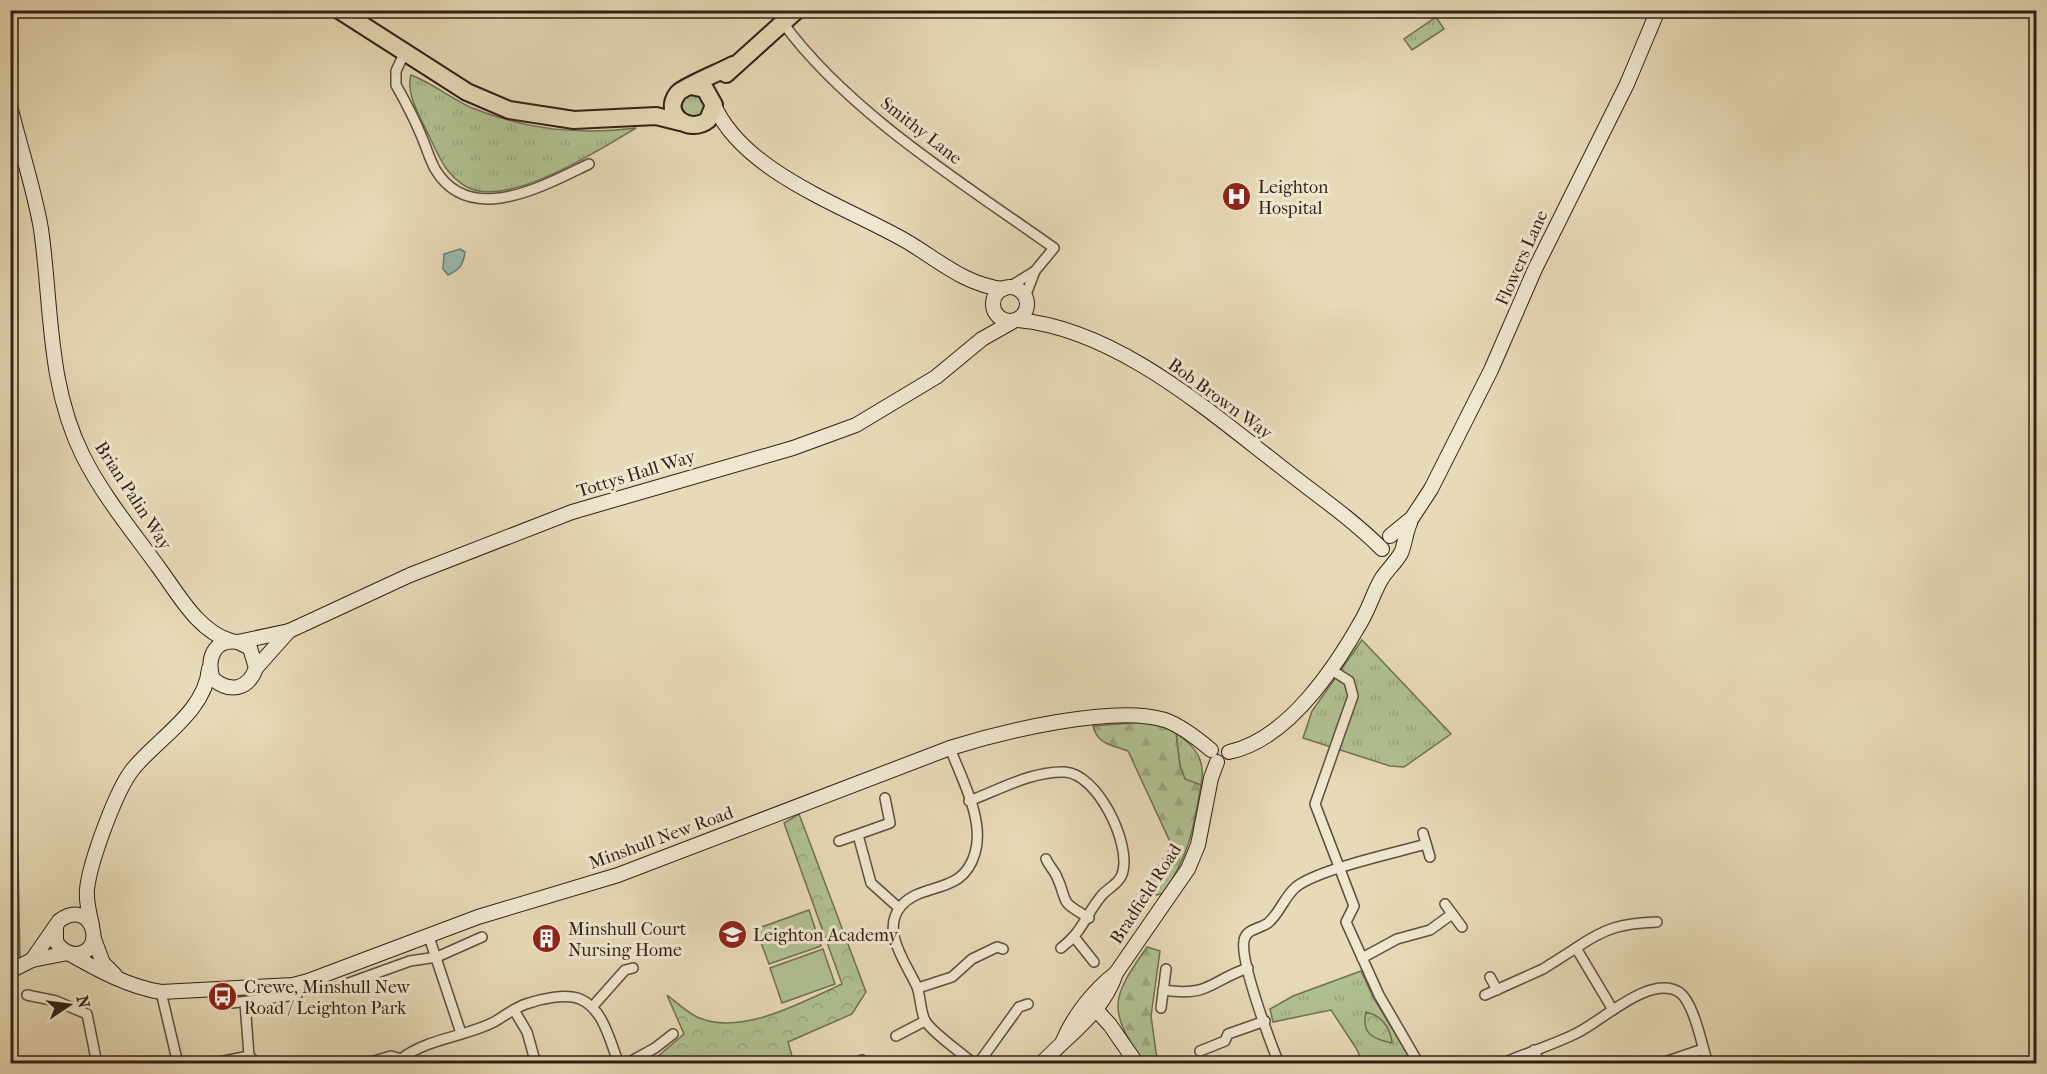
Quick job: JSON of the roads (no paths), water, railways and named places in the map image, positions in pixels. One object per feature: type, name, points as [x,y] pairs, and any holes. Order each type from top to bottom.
[{"type":"highway","points":[[339,10],[404,54],[467,92],[520,113],[574,120],[643,116],[680,122],[690,126],[701,125],[711,117],[716,86],[733,65],[797,10]]},
{"type":"highway","points":[[680,122],[674,111],[674,100],[679,91],[733,65]]},
{"type":"highway","points":[[691,86],[705,89],[714,102]]},
{"type":"highway","points":[[643,116],[674,100]]},
{"type":"street","name":"Flowers Lane","points":[[1386,544],[1412,518],[1431,489],[1491,370],[1535,269],[1627,84],[1658,10]]},
{"type":"street","name":"Smithy Lane","points":[[783,23],[799,45],[866,109],[958,181],[1054,248],[1035,271]]},
{"type":"street","points":[[404,54],[396,70],[396,85],[435,168],[452,187],[481,198],[503,198],[526,194],[589,164]]},
{"type":"street","points":[[714,102],[733,135]]},
{"type":"street","name":"Brian Palin Way","points":[[10,106],[40,227],[51,342],[69,422],[82,455],[102,488],[194,614],[209,631],[235,641]]},
{"type":"street","points":[[701,125],[714,126],[733,135],[767,165],[834,205],[905,240],[974,284],[1004,321],[1015,321],[1024,315],[1026,299],[1035,271]]},
{"type":"street","points":[[993,309],[993,299],[1006,288],[1035,271]]},
{"type":"street","points":[[974,284],[1016,288],[1026,299]]},
{"type":"street","name":"Bob Brown Way","points":[[1026,299],[1047,322]]},
{"type":"street","name":"Tottys Hall Way","points":[[982,339],[993,309]]},
{"type":"street","name":"Bob Brown Way","points":[[1015,321],[1047,322],[1098,343],[1156,374],[1184,392],[1358,527],[1386,544]]},
{"type":"street","name":"Tottys Hall Way","points":[[235,641],[289,631],[410,575],[572,512],[793,448],[856,425],[936,377],[982,339],[1015,321]]},
{"type":"street","name":"Flowers Lane","points":[[1403,544],[1412,518]]},
{"type":"street","points":[[1214,756],[1226,761],[1229,752],[1242,749],[1280,725],[1313,693],[1362,620],[1381,580],[1402,552],[1403,544],[1397,538],[1386,544]]},
{"type":"street","points":[[1386,544],[1388,557],[1397,557]]},
{"type":"street","points":[[1381,580],[1386,544]]},
{"type":"street","name":"Brian Palin Way","points":[[194,614],[206,639],[209,663]]},
{"type":"street","name":"Tottys Hall Way","points":[[256,668],[289,631]]},
{"type":"street","points":[[117,977],[103,963],[93,932],[87,889],[119,791],[132,770],[195,705],[208,681],[209,663],[218,646],[235,641],[250,648],[256,668],[249,682],[217,693],[195,705]]},
{"type":"street","points":[[209,663],[213,679],[221,686],[236,688]]},
{"type":"street","points":[[1330,669],[1349,681],[1353,688],[1353,696],[1315,804],[1354,906],[1346,922],[1379,995],[1419,1064]]},
{"type":"street","name":"Minshull New Road","points":[[68,953],[96,969],[148,990],[161,992],[293,985],[428,934],[618,875],[950,748],[1036,726],[1123,716],[1166,721],[1178,726],[1214,756]]},
{"type":"street","points":[[950,748],[969,801],[978,839],[974,858],[955,882],[910,899],[899,908],[894,920],[894,937],[898,952],[918,988],[925,1021],[976,1064],[1020,1004]]},
{"type":"street","name":"Bradfield Road","points":[[1041,1064],[1063,1041],[1071,1024],[1093,1005],[1103,984],[1116,973],[1188,869],[1198,845],[1212,778],[1214,756]]},
{"type":"street","points":[[969,801],[1044,774],[1066,772],[1090,785],[1116,824],[1124,863],[1120,879],[1102,896],[1075,938],[1061,948]]},
{"type":"street","points":[[885,798],[890,823]]},
{"type":"street","points":[[839,842],[890,823],[902,825]]},
{"type":"street","points":[[1423,833],[1430,857]]},
{"type":"street","points":[[858,835],[871,883],[899,908]]},
{"type":"street","points":[[1279,1064],[1248,968],[1243,940],[1248,932],[1271,920],[1294,889],[1302,883],[1338,869],[1426,844]]},
{"type":"street","points":[[1046,859],[1050,869],[1056,873],[1062,898],[1068,906],[1089,918]]},
{"type":"street","points":[[1040,873],[1050,869]]},
{"type":"street","points":[[32,960],[87,889]]},
{"type":"street","points":[[1444,904],[1462,927]]},
{"type":"street","points":[[68,953],[56,942],[58,924],[73,914],[81,915],[93,932]]},
{"type":"street","points":[[1362,958],[1397,939],[1431,930],[1452,914]]},
{"type":"street","points":[[1485,995],[1543,969],[1598,933],[1614,927],[1657,922]]},
{"type":"street","points":[[10,971],[32,960],[87,950],[93,932]]},
{"type":"street","points":[[428,934],[461,1033]]},
{"type":"street","points":[[340,989],[410,961],[436,957],[467,947],[482,937]]},
{"type":"street","points":[[1075,938],[1094,962]]},
{"type":"street","points":[[918,988],[952,977],[972,959],[998,946]]},
{"type":"street","points":[[1576,948],[1613,1010]]},
{"type":"street","points":[[593,1006],[627,967]]},
{"type":"street","points":[[1163,990],[1189,994],[1198,992],[1214,985],[1225,976],[1248,968]]},
{"type":"street","points":[[1161,1008],[1166,969]]},
{"type":"street","points":[[1490,977],[1497,990]]},
{"type":"street","points":[[1501,1064],[1577,1034],[1643,993],[1672,988],[1681,993],[1689,1002],[1708,1064]]},
{"type":"street","points":[[161,992],[178,1064]]},
{"type":"street","points":[[27,995],[56,1001],[87,1014],[97,1064]]},
{"type":"street","points":[[232,1003],[297,996]]},
{"type":"street","points":[[366,1061],[391,1056],[401,1061],[410,1052],[495,1022],[514,1010],[534,1002],[578,998],[593,1006],[601,1018],[619,1064]]},
{"type":"street","points":[[244,1002],[249,1056],[258,1064]]},
{"type":"street","points":[[1093,1005],[1137,1064]]},
{"type":"street","points":[[514,1010],[527,1032],[536,1064]]},
{"type":"street","points":[[896,1036],[925,1021]]},
{"type":"street","points":[[1200,1050],[1225,1041],[1228,1034],[1265,1021]]},
{"type":"street","points":[[626,1064],[655,1048],[673,1034]]},
{"type":"street","points":[[1659,1064],[1703,1049]]},
{"type":"street","points":[[1534,1050],[1540,1064]]},
{"type":"street","points":[[209,1064],[249,1056]]},
{"type":"street","points":[[852,1064],[862,1060]]},
{"type":"water","points":[[460,249],[465,252],[462,264],[448,275],[443,269],[444,254]]},
{"type":"place","name":"Leighton Hospital","points":[[1237,197]]},
{"type":"place","name":"Leighton Academy","points":[[732,935]]},
{"type":"place","name":"Minshull Court Nursing Home","points":[[547,939]]},
{"type":"place","name":"Crewe, Minshull New Road / Leighton Park","points":[[223,997]]}]
